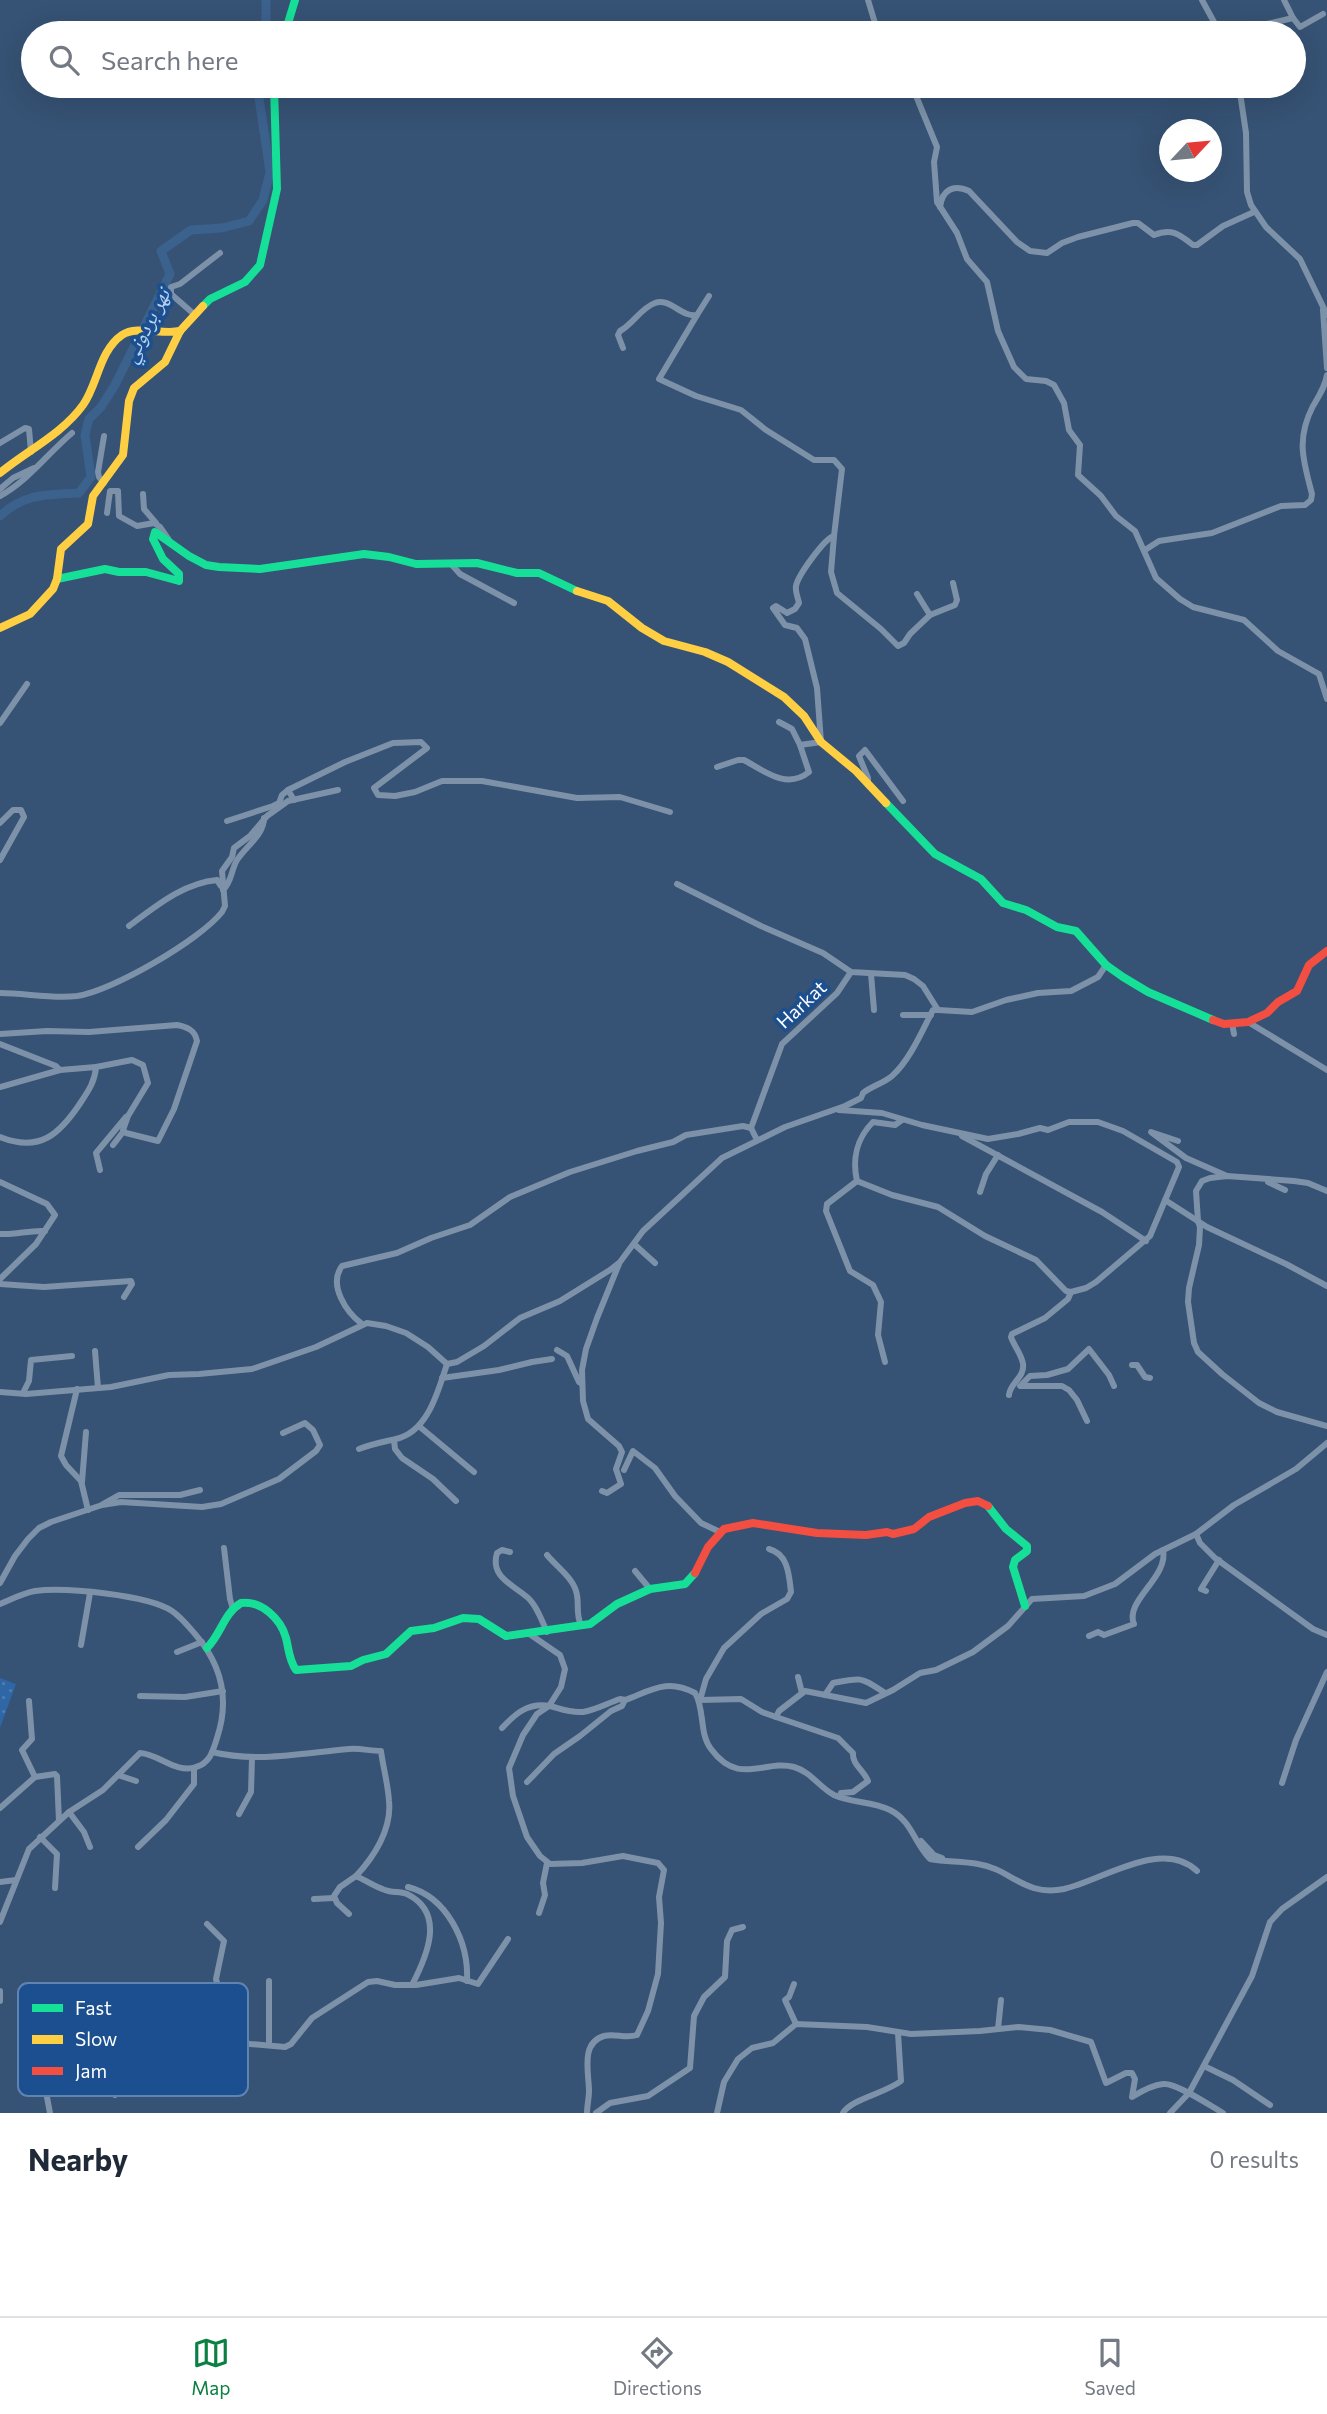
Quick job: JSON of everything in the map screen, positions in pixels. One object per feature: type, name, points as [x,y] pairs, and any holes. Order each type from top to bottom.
[{"type":"street","points":[[289,21],[295,0]]},
{"type":"street","points":[[868,0],[874,21]]},
{"type":"street","points":[[1202,0],[1213,21]]},
{"type":"street","points":[[1284,0],[1295,21]]},
{"type":"street","points":[[1306,24],[1323,14]]},
{"type":"street","points":[[1280,21],[1293,18]]},
{"type":"street","points":[[0,628],[24,618],[50,593],[57,579],[61,549],[88,524],[93,496],[123,456],[132,391],[141,380],[165,362],[180,331],[214,296],[246,282],[256,271],[262,259],[277,189],[274,98]]},
{"type":"street","points":[[917,98],[937,147],[935,197],[957,233],[967,259],[987,282],[998,331],[1014,367],[1026,379],[1046,381],[1054,385],[1060,393],[1069,430],[1080,445],[1079,475],[1101,496],[1116,516],[1132,528],[1145,550],[1150,569],[1156,578],[1193,607],[1244,620],[1278,651],[1319,674],[1327,699]]},
{"type":"street","points":[[1241,98],[1246,133],[1247,192],[1254,212],[1300,259],[1325,311],[1327,368]]},
{"type":"street","points":[[940,208],[941,198],[946,191],[962,188],[969,191],[1017,243],[1030,251],[1047,253],[1078,237],[1133,223],[1138,223],[1154,235],[1163,231],[1176,232],[1196,245],[1223,226],[1254,212]]},
{"type":"street","points":[[195,315],[171,294],[170,287],[180,284],[220,253]]},
{"type":"street","points":[[709,296],[659,379],[696,396],[741,410],[766,430],[814,460],[834,460],[838,463],[842,471],[831,560],[832,579],[837,593],[898,646],[930,615],[955,604],[957,600],[953,583]]},
{"type":"street","points":[[623,348],[618,335],[620,331],[654,303],[662,302],[690,316],[697,315]]},
{"type":"street","points":[[0,473],[67,424],[84,404],[108,351],[123,334],[134,331],[163,335],[180,331]]},
{"type":"street","points":[[1145,550],[1156,542],[1212,533],[1273,509],[1305,505],[1309,502],[1312,494],[1304,469],[1302,437],[1304,425],[1323,389],[1327,375]]},
{"type":"street","points":[[0,443],[25,428],[29,429],[32,452]]},
{"type":"street","points":[[0,496],[22,483],[34,468],[72,433]]},
{"type":"street","points":[[104,436],[99,478],[104,483]]},
{"type":"street","points":[[0,489],[13,478],[34,468]]},
{"type":"street","points":[[107,513],[110,491],[118,491],[119,516],[138,526],[149,523],[157,525]]},
{"type":"street","points":[[143,494],[144,509],[170,542]]},
{"type":"street","points":[[57,579],[104,569],[146,572],[177,581],[179,574],[163,559],[153,539],[153,533],[158,532],[206,565],[233,569],[260,569],[364,555],[389,557],[416,564],[477,563],[517,573],[539,573],[574,590],[608,601],[642,628],[664,641],[705,652],[748,673],[798,710],[821,741],[904,819],[934,854],[981,879],[1003,903],[1026,910],[1057,927],[1076,931],[1106,965],[1135,985],[1178,1006],[1218,1022],[1248,1022],[1267,1013],[1278,1002],[1297,991],[1309,965],[1327,951]]},
{"type":"street","points":[[821,741],[818,695],[805,639],[797,628],[785,625],[773,608],[776,606],[787,613],[795,610],[799,603],[796,587],[800,575],[824,542],[834,536]]},
{"type":"street","points":[[452,565],[460,574],[514,603]]},
{"type":"street","points":[[917,594],[930,615]]},
{"type":"street","points":[[0,723],[27,684]]},
{"type":"street","points":[[717,767],[744,760],[777,778],[799,778],[808,772],[792,729],[779,722]]},
{"type":"street","points":[[800,746],[821,741]]},
{"type":"street","points":[[227,821],[279,803],[282,794],[288,790],[345,762],[393,743],[421,742],[427,748],[374,788],[378,795],[396,796],[415,792],[442,781],[482,781],[577,798],[620,797],[670,812]]},
{"type":"street","points":[[868,785],[859,756],[864,750],[903,801]]},
{"type":"street","points":[[288,790],[294,800]]},
{"type":"street","points":[[0,993],[75,996],[111,984],[188,942],[224,909],[222,871],[232,857],[234,848],[250,836],[264,818],[288,801],[338,790]]},
{"type":"street","points":[[0,823],[13,810],[21,810],[24,817],[0,860]]},
{"type":"street","points":[[223,889],[238,859],[264,826],[264,818]]},
{"type":"street","points":[[129,926],[168,897],[204,881],[217,880],[223,889]]},
{"type":"street","points":[[677,884],[823,953],[851,972],[905,975],[914,979],[923,986],[938,1010]]},
{"type":"street","points":[[839,964],[842,984]]},
{"type":"street","points":[[601,1491],[607,1493],[621,1484],[616,1469],[622,1452],[619,1446],[588,1419],[583,1408],[582,1364],[620,1262],[643,1231],[715,1163],[796,1122],[861,1098],[863,1093],[893,1075],[933,1010],[972,1012],[1031,995],[1071,991],[1095,979],[1106,965]]},
{"type":"street","name":"Harkat","points":[[751,1128],[782,1044],[837,993],[851,972]]},
{"type":"street","points":[[871,974],[874,1010]]},
{"type":"street","points":[[903,1015],[931,1015]]},
{"type":"street","points":[[1248,1022],[1327,1070]]},
{"type":"street","points":[[1233,1023],[1234,1034]]},
{"type":"street","points":[[0,1034],[89,1032],[155,1026],[190,1028],[197,1041],[188,1072],[161,1137],[155,1142],[123,1132]]},
{"type":"street","points":[[0,1044],[60,1070]]},
{"type":"street","points":[[0,1087],[60,1070],[132,1060],[143,1065],[148,1083],[128,1116],[96,1153],[100,1170]]},
{"type":"street","points":[[0,1137],[25,1143],[53,1135],[70,1118],[91,1087],[96,1067]]},
{"type":"street","points":[[834,1110],[882,1113],[988,1139],[1040,1128],[1048,1130],[1069,1122],[1103,1123],[1135,1137],[1177,1161],[1179,1167],[1157,1225],[1146,1241],[1096,1282],[1072,1292],[1066,1291],[1036,1259],[973,1230],[937,1207],[892,1195],[857,1181]]},
{"type":"street","points":[[113,1145],[123,1132],[128,1116]]},
{"type":"street","points":[[857,1181],[856,1153],[866,1129],[873,1122],[895,1125],[902,1120]]},
{"type":"street","points":[[362,1324],[349,1312],[338,1289],[338,1273],[342,1266],[397,1253],[470,1225],[510,1197],[570,1172],[673,1142],[686,1135],[743,1126],[751,1128],[757,1140]]},
{"type":"street","points":[[1178,1142],[1152,1132],[1186,1158],[1229,1177]]},
{"type":"street","points":[[957,1133],[1102,1213],[1146,1241]]},
{"type":"street","points":[[980,1192],[986,1174],[998,1156]]},
{"type":"street","points":[[1327,1191],[1308,1183],[1229,1177],[1210,1178],[1199,1185],[1196,1194],[1199,1245],[1188,1302],[1194,1343],[1198,1352],[1259,1403],[1277,1412],[1327,1426]]},
{"type":"street","points":[[1260,1180],[1285,1190]]},
{"type":"street","points":[[857,1181],[827,1204],[826,1211],[850,1271],[873,1285],[878,1295],[881,1303],[878,1335],[885,1362]]},
{"type":"street","points":[[0,1182],[51,1208],[55,1215],[36,1244],[0,1283]]},
{"type":"street","points":[[1165,1200],[1198,1221],[1327,1286]]},
{"type":"street","points":[[0,1234],[17,1235],[23,1232],[45,1231]]},
{"type":"street","points":[[634,1244],[655,1263]]},
{"type":"street","points":[[447,1364],[457,1362],[484,1346],[520,1318],[571,1295],[620,1262]]},
{"type":"street","points":[[0,1283],[44,1287],[129,1280],[132,1284],[124,1297]]},
{"type":"street","points":[[1072,1292],[1068,1299],[1038,1324],[1015,1332],[1011,1337],[1023,1363],[1023,1371],[1009,1392],[1030,1376],[1068,1369],[1089,1349],[1109,1375],[1114,1387]]},
{"type":"street","points":[[2,1394],[98,1388],[169,1375],[214,1373],[264,1366],[316,1347],[362,1324],[386,1326],[402,1332],[428,1347],[447,1364]]},
{"type":"street","points":[[557,1350],[567,1356],[582,1384]]},
{"type":"street","points":[[94,1351],[98,1388]]},
{"type":"street","points":[[23,1393],[29,1381],[31,1360],[72,1356]]},
{"type":"street","points":[[442,1378],[552,1359]]},
{"type":"street","points":[[359,1449],[384,1440],[394,1440],[420,1427],[447,1364]]},
{"type":"street","points":[[1132,1365],[1137,1365],[1145,1377],[1150,1378]]},
{"type":"street","points":[[1020,1386],[1062,1386],[1077,1400],[1087,1421]]},
{"type":"street","points":[[76,1389],[61,1456],[78,1477],[89,1510]]},
{"type":"street","points":[[102,1505],[133,1502],[202,1507],[221,1504],[279,1479],[320,1445],[313,1430],[305,1423],[283,1433]]},
{"type":"street","points":[[420,1427],[474,1472]]},
{"type":"street","points":[[82,1485],[86,1432]]},
{"type":"street","points":[[394,1440],[395,1449],[402,1458],[433,1479],[456,1501]]},
{"type":"street","points":[[776,1717],[779,1711],[808,1691],[862,1703],[893,1690],[919,1673],[936,1670],[973,1652],[1008,1626],[1035,1598],[1093,1594],[1126,1577],[1163,1550],[1196,1534],[1234,1504],[1296,1469],[1327,1443]]},
{"type":"street","points":[[624,1470],[633,1451],[637,1453],[655,1468],[675,1496],[701,1523],[720,1532]]},
{"type":"street","points":[[0,1583],[15,1556],[35,1532],[51,1522],[102,1505],[119,1495],[180,1495],[200,1490]]},
{"type":"street","points":[[177,1652],[214,1642],[233,1609],[240,1604],[251,1602],[272,1616],[284,1632],[290,1663],[296,1670],[347,1667],[386,1654],[413,1630],[434,1628],[463,1618],[480,1619],[506,1636],[590,1624],[617,1604],[650,1589],[674,1587],[690,1580],[708,1547],[724,1529],[753,1523],[817,1533],[904,1533],[929,1517],[973,1501],[983,1502],[1006,1529],[1028,1548],[1025,1554],[1015,1560],[1013,1567],[1026,1606]]},
{"type":"street","points":[[1196,1534],[1200,1543],[1219,1560],[1314,1629],[1327,1635]]},
{"type":"street","points":[[224,1549],[233,1609]]},
{"type":"street","points":[[769,1549],[778,1551],[782,1556],[791,1592],[787,1598],[761,1614],[724,1648],[705,1679],[700,1700],[709,1748],[720,1758],[730,1765],[748,1771],[793,1767],[811,1776],[831,1793],[890,1810],[906,1821],[930,1859],[982,1865],[1022,1885],[1052,1890],[1070,1887],[1146,1859],[1184,1863],[1197,1871]]},
{"type":"street","points":[[510,1552],[502,1550],[497,1553],[495,1563],[499,1573],[508,1585],[527,1597],[547,1632]]},
{"type":"street","points":[[1089,1636],[1098,1632],[1104,1635],[1134,1624],[1133,1613],[1165,1559],[1163,1550]]},
{"type":"street","points":[[547,1555],[556,1562],[574,1587],[577,1595],[577,1616],[581,1625]]},
{"type":"street","points":[[1206,1591],[1200,1588],[1219,1560]]},
{"type":"street","points":[[635,1571],[650,1589]]},
{"type":"street","points":[[0,1604],[21,1594],[55,1589],[137,1599],[169,1609],[181,1618],[205,1645],[217,1669],[223,1691],[223,1718],[212,1752],[204,1763],[194,1768],[179,1767],[143,1753],[136,1755],[103,1790],[69,1812],[29,1849],[0,1922]]},
{"type":"street","points":[[81,1645],[90,1593]]},
{"type":"street","points":[[528,1633],[560,1655],[565,1665],[564,1680],[549,1706],[537,1714],[523,1735],[511,1762],[509,1779],[527,1837],[547,1863],[582,1863],[623,1856],[658,1863],[664,1870],[659,1897],[661,1923],[658,1974],[652,1998],[637,2035],[606,2035],[598,2038],[592,2046],[587,2062],[587,2113]]},
{"type":"street","points":[[1282,1783],[1296,1740],[1327,1672]]},
{"type":"street","points":[[798,1677],[802,1693]]},
{"type":"street","points":[[825,1695],[833,1683],[860,1678],[885,1693]]},
{"type":"street","points":[[502,1728],[521,1709],[549,1706],[562,1711],[583,1712],[663,1685],[691,1690],[700,1700],[711,1702],[741,1699],[762,1712],[838,1738],[853,1753],[853,1759],[868,1781],[853,1792],[831,1793]]},
{"type":"street","points":[[140,1696],[185,1697],[223,1691]]},
{"type":"street","points":[[527,1782],[554,1754],[611,1711],[622,1706],[625,1700]]},
{"type":"street","points":[[29,1701],[32,1739],[22,1750],[36,1777]]},
{"type":"street","points":[[212,1752],[252,1758],[350,1749],[382,1751],[389,1798],[388,1818],[372,1856],[356,1876],[337,1890],[334,1898]]},
{"type":"street","points":[[239,1814],[251,1792],[252,1758]]},
{"type":"street","points":[[138,1847],[166,1820],[194,1784],[194,1768]]},
{"type":"street","points":[[0,1808],[36,1777],[55,1774],[58,1821]]},
{"type":"street","points":[[118,1775],[136,1781]]},
{"type":"street","points":[[69,1812],[84,1832],[90,1846]]},
{"type":"street","points":[[40,1837],[57,1854],[55,1888]]},
{"type":"street","points":[[538,1913],[545,1895],[543,1882],[547,1863]]},
{"type":"street","points":[[356,1876],[384,1890],[406,1894],[426,1913],[431,1936],[412,1985]]},
{"type":"street","points":[[1170,2113],[1189,2093],[1252,1976],[1271,1920],[1327,1877]]},
{"type":"street","points":[[0,1882],[16,1880]]},
{"type":"street","points":[[408,1887],[429,1895],[449,1917],[462,1944],[467,1981]]},
{"type":"street","points":[[314,1899],[334,1898],[349,1914]]},
{"type":"street","points":[[207,1924],[224,1941],[217,1983]]},
{"type":"street","points":[[596,2113],[610,2104],[648,2096],[690,2068],[694,2016],[704,1997],[725,1977],[727,1941],[732,1930],[743,1927]]},
{"type":"street","points":[[248,2044],[285,2047],[291,2044],[313,2018],[368,1982],[412,1985],[454,1978],[478,1984],[508,1939]]},
{"type":"street","points":[[269,1981],[270,2045]]},
{"type":"street","points":[[794,1984],[785,2000],[796,2024]]},
{"type":"street","points":[[0,1991],[0,2001]]},
{"type":"street","points":[[998,2029],[1001,2000]]},
{"type":"street","points":[[718,2113],[724,2082],[738,2059],[752,2048],[773,2043],[796,2024],[939,2034],[1018,2027],[1040,2029],[1088,2040],[1094,2045],[1106,2083],[1126,2073],[1132,2073],[1135,2079],[1132,2097],[1164,2083],[1189,2093],[1223,2113]]},
{"type":"street","points":[[843,2113],[847,2107],[878,2095],[901,2081],[898,2033]]},
{"type":"street","points":[[1204,2066],[1233,2080],[1270,2105]]},
{"type":"shaded area","points":[[0,1678],[16,1684],[0,1728]]},
{"type":"waterway","name":"نهر بردوني","points":[[266,0],[266,21]]},
{"type":"waterway","name":"نهر بردوني","points":[[0,516],[27,499],[79,493],[91,477],[85,435],[89,419],[101,407],[115,385],[170,274],[161,251],[191,230],[222,228],[249,221],[263,200],[270,172],[259,98]]},
{"type":"traffic: fast","points":[[289,21],[295,0]]},
{"type":"traffic: fast","points":[[203,306],[210,299],[245,282],[260,265],[277,189],[274,98]]},
{"type":"traffic: fast","points":[[57,579],[105,569],[146,572],[179,581],[179,574],[163,559],[153,539],[155,532],[189,556],[206,565],[219,567],[260,569],[364,554],[416,564],[477,563],[517,573],[539,573],[577,591]]},
{"type":"traffic: fast","points":[[886,803],[935,854],[981,879],[1003,903],[1026,910],[1057,927],[1076,931],[1106,965],[1123,977],[1148,992],[1213,1020]]},
{"type":"traffic: fast","points":[[988,1506],[1006,1529],[1027,1546],[1027,1551],[1015,1560],[1013,1567],[1025,1606]]},
{"type":"traffic: fast","points":[[207,1648],[230,1612],[241,1603],[248,1603],[263,1608],[280,1624],[296,1670],[351,1666],[386,1654],[411,1631],[434,1628],[463,1618],[479,1619],[506,1636],[590,1624],[617,1604],[650,1589],[685,1584],[695,1573]]},
{"type":"traffic: slow","points":[[0,628],[30,614],[53,589],[61,549],[88,524],[93,496],[123,455],[129,401],[134,388],[165,362],[180,331],[203,306]]},
{"type":"traffic: slow","points":[[0,473],[75,415],[88,397],[108,350],[122,335],[142,330],[180,331]]},
{"type":"traffic: slow","points":[[577,591],[608,601],[642,628],[664,641],[705,652],[728,662],[784,697],[804,716],[821,742],[856,771],[886,803]]},
{"type":"traffic: jam","points":[[1213,1020],[1224,1024],[1248,1022],[1267,1013],[1278,1002],[1297,991],[1309,965],[1327,951]]},
{"type":"traffic: jam","points":[[695,1573],[708,1547],[724,1529],[753,1523],[817,1533],[893,1534],[914,1529],[929,1517],[965,1503],[978,1501],[988,1506]]}]
